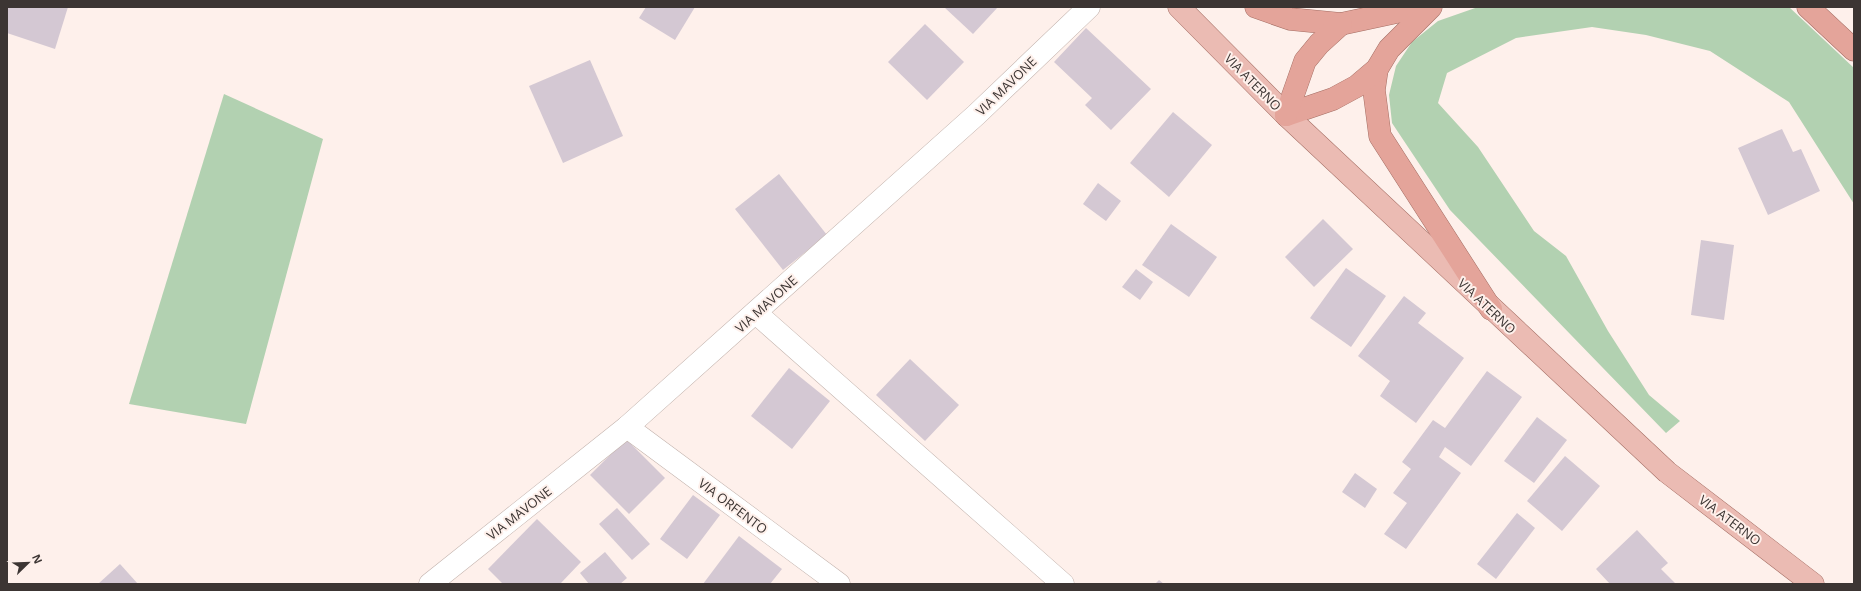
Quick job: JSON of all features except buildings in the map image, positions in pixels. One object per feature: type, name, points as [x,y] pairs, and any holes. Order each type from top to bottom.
[{"type":"highway","points":[[1256,7],[1290,18],[1341,24],[1420,7]]},
{"type":"highway","points":[[1286,115],[1332,99],[1357,86],[1377,69],[1389,49],[1431,7]]},
{"type":"highway","points":[[1808,7],[1832,27],[1854,50]]},
{"type":"highway","points":[[1286,115],[1295,85],[1305,61],[1319,44],[1341,24]]},
{"type":"highway","points":[[1377,69],[1374,90],[1380,136],[1491,309]]},
{"type":"main road","name":"VIA ATERNO","points":[[1179,7],[1286,115],[1491,309],[1667,472],[1813,584]]},
{"type":"street","name":"VIA MAVONE","points":[[430,584],[627,427],[976,115],[1088,7]]},
{"type":"street","points":[[756,313],[1063,584]]},
{"type":"street","name":"VIA ORFENTO","points":[[627,427],[839,584]]},
{"type":"green space","points":[[1478,7],[1789,7],[1854,68],[1854,204],[1789,102],[1710,51],[1646,35],[1592,27],[1516,38],[1447,73],[1438,103],[1478,147],[1534,231],[1566,256],[1608,331],[1649,395],[1680,421],[1666,433],[1450,210],[1392,123],[1389,95],[1396,66],[1412,42],[1438,21]]},
{"type":"green space","points":[[224,94],[323,139],[246,424],[129,404]]}]
